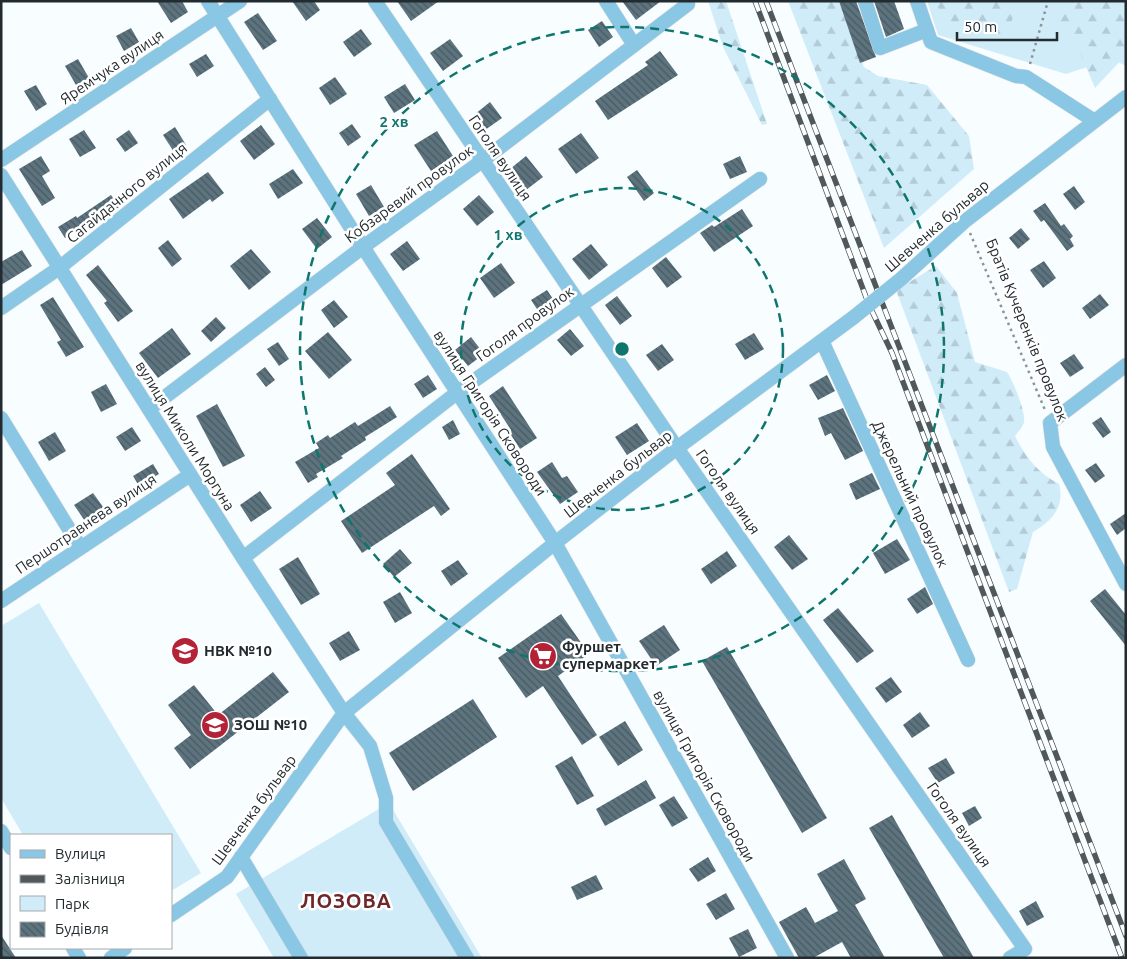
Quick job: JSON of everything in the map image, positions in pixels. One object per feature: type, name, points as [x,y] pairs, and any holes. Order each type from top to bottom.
[{"type":"street","name":"вулиця Григорія Сковороди","points":[[208,1],[363,246],[555,543],[787,958]]},
{"type":"street","name":"Яремчука вулиця","points":[[1,160],[240,1]]},
{"type":"street","name":"Гоголя вулиця","points":[[375,1],[580,305],[1025,950],[1010,958]]},
{"type":"street","points":[[606,1],[634,45]]},
{"type":"street","points":[[865,1],[880,48],[927,30]]},
{"type":"street","points":[[917,1],[931,42],[1016,76],[1026,77],[1093,120]]},
{"type":"street","name":"Кобзаревий провулок","points":[[149,409],[363,246],[482,161],[688,4]]},
{"type":"street","name":"Шевченка бульвар","points":[[172,915],[227,877],[344,713],[555,543],[678,448],[854,317],[901,279],[965,221],[1093,120],[1126,97]]},
{"type":"street","name":"Сагайдачного вулиця","points":[[1,308],[58,268],[270,99]]},
{"type":"street","name":"вулиця Миколи Моргуна","points":[[1,175],[243,558],[344,713],[370,746],[386,798],[386,822],[467,958]]},
{"type":"street","name":"Гоголя провулок","points":[[243,558],[458,392],[760,179]]},
{"type":"street","name":"Джерельний провулок","points":[[822,341],[968,660]]},
{"type":"street","points":[[1050,423],[1126,365]]},
{"type":"street","points":[[1,418],[80,547]]},
{"type":"street","name":"Братів Кучеренків провулок","points":[[1050,423],[1053,447],[1126,584]]},
{"type":"street","name":"Першотравнева вулиця","points":[[1,601],[190,475]]},
{"type":"street","points":[[1,831],[10,846]]},
{"type":"street","points":[[241,857],[301,958]]},
{"type":"street","points":[[111,958],[124,949]]},
{"type":"path","points":[[1026,77],[1048,1]]},
{"type":"path","name":"Братів Кучеренків провулок","points":[[965,221],[1050,423]]},
{"type":"green space","points":[[708,1],[726,1],[767,124],[762,125],[723,47]]},
{"type":"green space","points":[[788,1],[840,1],[864,67],[878,76],[927,85],[969,136],[974,169],[884,248]]},
{"type":"green space","points":[[927,1],[1126,1],[1126,66],[1112,59],[1066,74],[938,35]]},
{"type":"green space","points":[[936,1],[1018,1],[1005,43],[944,25]]},
{"type":"green space","points":[[1060,1],[1126,1],[1126,55],[1095,88],[1078,48],[1054,25]]},
{"type":"green space","points":[[936,266],[957,293],[975,362],[1007,372],[1012,382],[1024,417],[1023,426],[1015,436],[1019,444],[1039,470],[1059,484],[1060,500],[1055,513],[1046,523],[1033,532],[1017,589],[1009,592],[896,290]]},
{"type":"green space","points":[[39,603],[201,873],[172,890],[172,834],[22,834],[1,798],[1,626]]},
{"type":"green space","points":[[389,803],[482,958],[274,958],[236,894]]},
{"type":"building","points":[[157,1],[182,1],[188,12],[171,23]]},
{"type":"building","points":[[292,1],[314,1],[320,10],[306,21]]},
{"type":"building","points":[[397,1],[439,1],[411,21]]},
{"type":"building","points":[[622,1],[661,1],[636,20]]},
{"type":"building","points":[[839,1],[856,1],[876,57],[860,63]]},
{"type":"building","points":[[874,1],[894,1],[904,29],[886,37]]},
{"type":"building","points":[[258,13],[277,41],[263,50],[244,22]]},
{"type":"building","points":[[602,21],[613,37],[599,47],[588,30]]},
{"type":"building","points":[[131,28],[139,42],[124,51],[116,36]]},
{"type":"building","points":[[361,29],[372,44],[354,57],[343,42]]},
{"type":"building","points":[[450,39],[463,56],[443,71],[430,53]]},
{"type":"building","points":[[660,51],[678,75],[608,120],[595,101],[648,65],[645,62]]},
{"type":"building","points":[[206,54],[214,66],[197,77],[189,64]]},
{"type":"building","points":[[78,59],[89,78],[76,85],[65,66]]},
{"type":"building","points":[[335,77],[347,94],[330,105],[319,88]]},
{"type":"building","points":[[405,84],[415,100],[394,113],[384,97]]},
{"type":"building","points":[[36,85],[47,104],[36,111],[24,91]]},
{"type":"building","points":[[490,102],[502,118],[485,130],[474,115]]},
{"type":"building","points":[[352,124],[361,137],[348,146],[339,133]]},
{"type":"building","points":[[261,125],[275,144],[254,160],[240,141]]},
{"type":"building","points":[[175,127],[186,145],[174,152],[163,135]]},
{"type":"building","points":[[84,130],[96,148],[80,157],[69,139]]},
{"type":"building","points":[[129,130],[138,143],[125,152],[116,139]]},
{"type":"building","points":[[437,131],[453,156],[431,171],[414,145]]},
{"type":"building","points":[[581,133],[599,158],[576,174],[558,149]]},
{"type":"building","points":[[41,156],[50,171],[42,176],[55,198],[42,206],[19,169]]},
{"type":"building","points":[[526,156],[543,177],[526,190],[510,169]]},
{"type":"building","points":[[740,156],[747,172],[730,179],[723,164]]},
{"type":"building","points":[[293,169],[303,183],[278,199],[269,184]]},
{"type":"building","points":[[637,170],[654,193],[644,201],[627,177]]},
{"type":"building","points":[[208,172],[224,193],[212,202],[210,199],[183,219],[169,199]]},
{"type":"building","points":[[371,185],[384,207],[369,216],[356,194]]},
{"type":"building","points":[[1074,186],[1085,202],[1075,210],[1063,194]]},
{"type":"building","points":[[111,195],[119,207],[92,225],[91,223],[65,238],[58,227],[76,216],[77,218]]},
{"type":"building","points":[[479,195],[494,212],[477,226],[463,209]]},
{"type":"building","points":[[1045,203],[1061,226],[1064,224],[1073,236],[1070,239],[1074,246],[1067,251],[1044,220],[1041,222],[1033,211]]},
{"type":"building","points":[[742,209],[753,226],[714,252],[700,233],[712,225],[714,227]]},
{"type":"building","points":[[317,218],[332,237],[317,249],[302,229]]},
{"type":"building","points":[[1021,228],[1030,239],[1018,249],[1009,238]]},
{"type":"building","points":[[168,240],[182,259],[172,267],[158,248]]},
{"type":"building","points":[[407,241],[420,259],[403,271],[390,254]]},
{"type":"building","points":[[591,244],[608,265],[589,280],[572,259]]},
{"type":"building","points":[[251,249],[271,272],[249,290],[230,266]]},
{"type":"building","points":[[22,250],[32,266],[1,285],[1,262]]},
{"type":"building","points":[[666,257],[682,277],[667,288],[652,268]]},
{"type":"building","points":[[1044,261],[1056,278],[1043,288],[1030,270]]},
{"type":"building","points":[[501,263],[515,283],[494,298],[480,278]]},
{"type":"building","points":[[98,265],[133,311],[118,322],[104,303],[107,301],[86,275]]},
{"type":"building","points":[[547,290],[557,305],[541,315],[531,300]]},
{"type":"building","points":[[1100,294],[1109,305],[1090,319],[1082,308]]},
{"type":"building","points":[[617,296],[632,316],[620,325],[605,305]]},
{"type":"building","points":[[53,297],[84,347],[66,357],[57,342],[61,340],[40,305]]},
{"type":"building","points":[[334,300],[348,317],[334,328],[321,310]]},
{"type":"building","points":[[216,317],[226,328],[211,342],[201,331]]},
{"type":"building","points":[[172,328],[191,354],[158,378],[139,353]]},
{"type":"building","points":[[570,329],[584,346],[571,356],[557,340]]},
{"type":"building","points":[[328,332],[352,360],[329,379],[305,351]]},
{"type":"building","points":[[754,333],[764,349],[745,360],[735,344]]},
{"type":"building","points":[[471,337],[484,354],[468,366],[455,350]]},
{"type":"building","points":[[278,342],[289,359],[279,366],[267,349]]},
{"type":"building","points":[[662,344],[674,360],[658,371],[646,355]]},
{"type":"building","points":[[1074,354],[1084,368],[1070,377],[1060,363]]},
{"type":"building","points":[[265,367],[275,380],[266,387],[256,374]]},
{"type":"building","points":[[428,375],[437,389],[423,398],[414,384]]},
{"type":"building","points":[[827,375],[835,391],[818,400],[809,385]]},
{"type":"building","points":[[106,384],[117,404],[101,412],[91,392]]},
{"type":"building","points":[[503,386],[537,438],[520,449],[509,432],[511,430],[489,396]]},
{"type":"building","points":[[217,404],[245,456],[223,467],[196,416]]},
{"type":"building","points":[[390,406],[397,417],[365,437],[366,440],[341,456],[343,458],[316,474],[318,477],[308,483],[295,462],[319,448],[316,443],[328,435],[330,438],[355,422],[358,426]]},
{"type":"building","points":[[843,408],[863,451],[845,460],[831,433],[825,436],[818,418]]},
{"type":"building","points":[[1101,417],[1111,432],[1103,438],[1092,423]]},
{"type":"building","points":[[453,420],[460,434],[449,440],[442,427]]},
{"type":"building","points":[[637,423],[649,441],[627,455],[615,437]]},
{"type":"building","points":[[132,427],[141,441],[125,451],[116,437]]},
{"type":"building","points":[[55,432],[66,451],[49,461],[38,442]]},
{"type":"building","points":[[412,454],[450,509],[441,516],[434,506],[362,553],[341,521],[395,485],[386,473]]},
{"type":"building","points":[[552,462],[562,478],[567,476],[578,492],[560,504],[537,472]]},
{"type":"building","points":[[1096,463],[1105,476],[1095,483],[1085,470]]},
{"type":"building","points":[[153,464],[159,474],[139,486],[133,476]]},
{"type":"building","points":[[872,473],[880,489],[856,500],[849,484]]},
{"type":"building","points":[[260,491],[272,508],[251,522],[240,505]]},
{"type":"building","points":[[93,493],[106,511],[87,524],[74,505]]},
{"type":"building","points":[[1126,513],[1126,528],[1117,535],[1110,524]]},
{"type":"building","points":[[789,535],[808,559],[792,570],[774,547]]},
{"type":"building","points":[[897,539],[910,560],[885,574],[873,553]]},
{"type":"building","points":[[400,549],[412,563],[394,577],[383,564]]},
{"type":"building","points":[[727,551],[737,566],[711,584],[701,569]]},
{"type":"building","points":[[298,557],[320,594],[301,605],[279,569]]},
{"type":"building","points":[[458,560],[468,574],[451,586],[441,571]]},
{"type":"building","points":[[925,587],[933,604],[917,614],[907,599]]},
{"type":"building","points":[[1105,589],[1126,615],[1126,646],[1090,601]]},
{"type":"building","points":[[400,592],[412,613],[395,623],[383,602]]},
{"type":"building","points":[[838,608],[874,651],[857,663],[823,620]]},
{"type":"building","name":"Фуршет супермаркет","points":[[561,614],[589,654],[558,676],[597,735],[582,745],[543,686],[526,698],[498,658]]},
{"type":"building","points":[[664,625],[680,650],[656,666],[639,641]]},
{"type":"building","points":[[349,631],[360,650],[340,661],[329,643]]},
{"type":"building","points":[[727,647],[827,818],[802,833],[702,661]]},
{"type":"building","name":"ЗОШ №10","points":[[273,672],[289,692],[190,769],[174,748],[191,735],[168,705],[194,685],[218,715]]},
{"type":"building","points":[[891,677],[902,692],[886,703],[875,688]]},
{"type":"building","points":[[473,699],[497,737],[413,791],[389,753]]},
{"type":"building","points":[[920,712],[930,726],[912,738],[903,725]]},
{"type":"building","points":[[625,721],[643,750],[618,766],[599,737]]},
{"type":"building","points":[[572,756],[594,796],[577,805],[555,766]]},
{"type":"building","points":[[946,758],[955,773],[938,783],[928,768]]},
{"type":"building","points":[[646,780],[656,798],[605,826],[596,809]]},
{"type":"building","points":[[674,796],[688,818],[672,827],[659,805]]},
{"type":"building","points":[[975,806],[982,818],[969,826],[962,813]]},
{"type":"building","points":[[892,815],[974,958],[944,958],[869,828]]},
{"type":"building","points":[[708,857],[716,871],[698,882],[689,869]]},
{"type":"building","points":[[844,859],[866,899],[855,905],[885,958],[851,958],[842,942],[813,958],[799,958],[779,922],[806,907],[815,923],[838,911],[817,874]]},
{"type":"building","points":[[596,875],[603,889],[577,900],[571,887]]},
{"type":"building","points":[[726,893],[735,909],[716,920],[706,904]]},
{"type":"building","points":[[1036,901],[1044,917],[1027,926],[1019,911]]},
{"type":"building","points":[[748,929],[757,948],[739,957],[729,938]]},
{"type":"building","points":[[1,935],[16,958],[1,958]]},
{"type":"railway","points":[[755,1],[869,305],[892,353],[1122,958]]},
{"type":"railway","points":[[766,1],[1126,936]]},
{"type":"place","name":"НВК №10","points":[[185,651]]},
{"type":"place","name":"Фуршет супермаркет","points":[[543,656]]},
{"type":"place","name":"ЗОШ №10","points":[[215,725]]},
{"type":"district","name":"ЛОЗОВА","points":[[346,901]]}]
